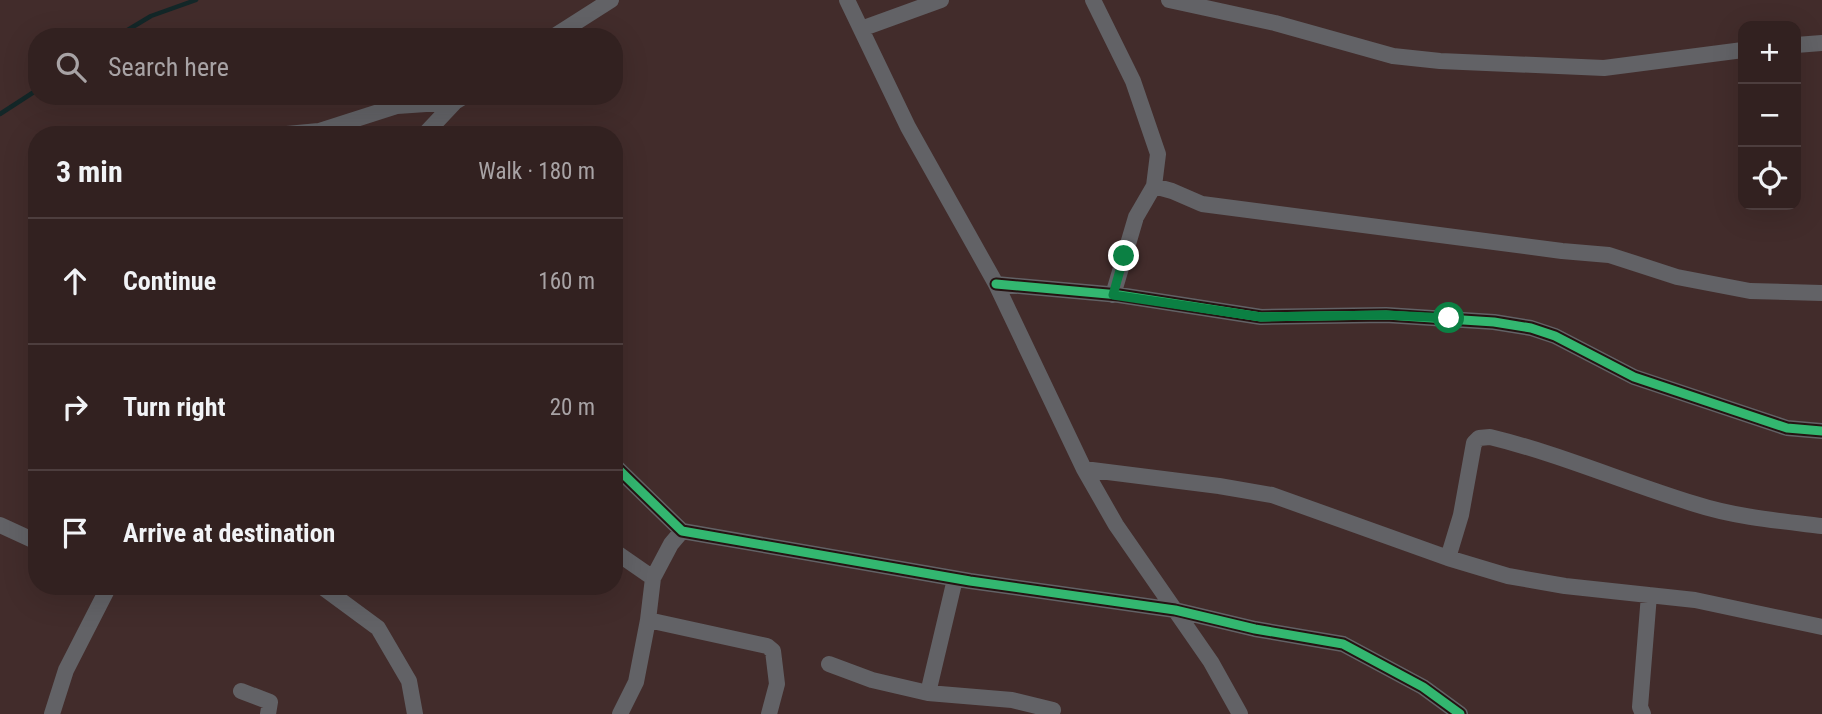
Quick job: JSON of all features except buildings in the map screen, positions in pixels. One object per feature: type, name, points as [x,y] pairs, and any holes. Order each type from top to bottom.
[{"type":"street","points":[[567,28],[611,0]]},
{"type":"street","points":[[848,0],[908,127],[996,284],[1084,469],[1116,525],[1211,662],[1240,714]]},
{"type":"street","points":[[861,29],[941,0]]},
{"type":"street","points":[[1093,0],[1133,81],[1158,154],[1154,186],[1136,218],[1113,295]]},
{"type":"street","points":[[1168,0],[1275,23],[1393,56],[1440,61],[1604,68],[1738,51]]},
{"type":"street","points":[[1801,45],[1822,43]]},
{"type":"street","points":[[335,126],[406,105]]},
{"type":"street","points":[[433,126],[454,105]]},
{"type":"street","points":[[1154,186],[1202,204],[1609,255],[1677,277],[1750,291],[1822,293]]},
{"type":"street","points":[[996,284],[1113,295],[1261,317],[1386,315],[1493,321],[1531,328],[1555,336],[1634,377],[1787,428],[1822,431]]},
{"type":"street","points":[[1448,558],[1461,515],[1474,443],[1479,438],[1490,437],[1579,463],[1696,505],[1822,526]]},
{"type":"street","points":[[1084,469],[1272,495],[1448,558],[1508,576],[1566,586],[1695,600],[1822,626]]},
{"type":"street","points":[[623,474],[682,531],[955,579],[1175,610],[1255,629],[1343,644],[1423,687],[1460,714]]},
{"type":"street","points":[[0,524],[28,538]]},
{"type":"street","points":[[620,714],[636,682],[653,578],[671,544],[682,531]]},
{"type":"street","points":[[623,557],[653,578]]},
{"type":"street","points":[[928,693],[955,579]]},
{"type":"street","points":[[52,714],[66,670],[104,595]]},
{"type":"street","points":[[333,595],[378,628],[409,681],[415,714]]},
{"type":"street","points":[[1643,714],[1640,707],[1650,595]]},
{"type":"street","points":[[648,620],[767,646],[774,651],[777,684],[769,714]]},
{"type":"street","points":[[830,664],[872,681],[928,693],[1012,700],[1053,710]]},
{"type":"street","points":[[241,691],[270,702],[268,714]]},
{"type":"waterway","points":[[131,28],[151,16],[196,0]]},
{"type":"waterway","points":[[0,114],[28,96]]},
{"type":"cycle path","points":[[996,284],[1119,295],[1261,317],[1386,315],[1494,322],[1531,328],[1555,336],[1634,377],[1787,428],[1822,431]]},
{"type":"cycle path","points":[[623,474],[682,531],[970,581],[1175,610],[1255,629],[1343,644],[1423,687],[1460,714]]},
{"type":"route","points":[[1124,256],[1113,295],[1261,317],[1386,315],[1449,318]]}]
